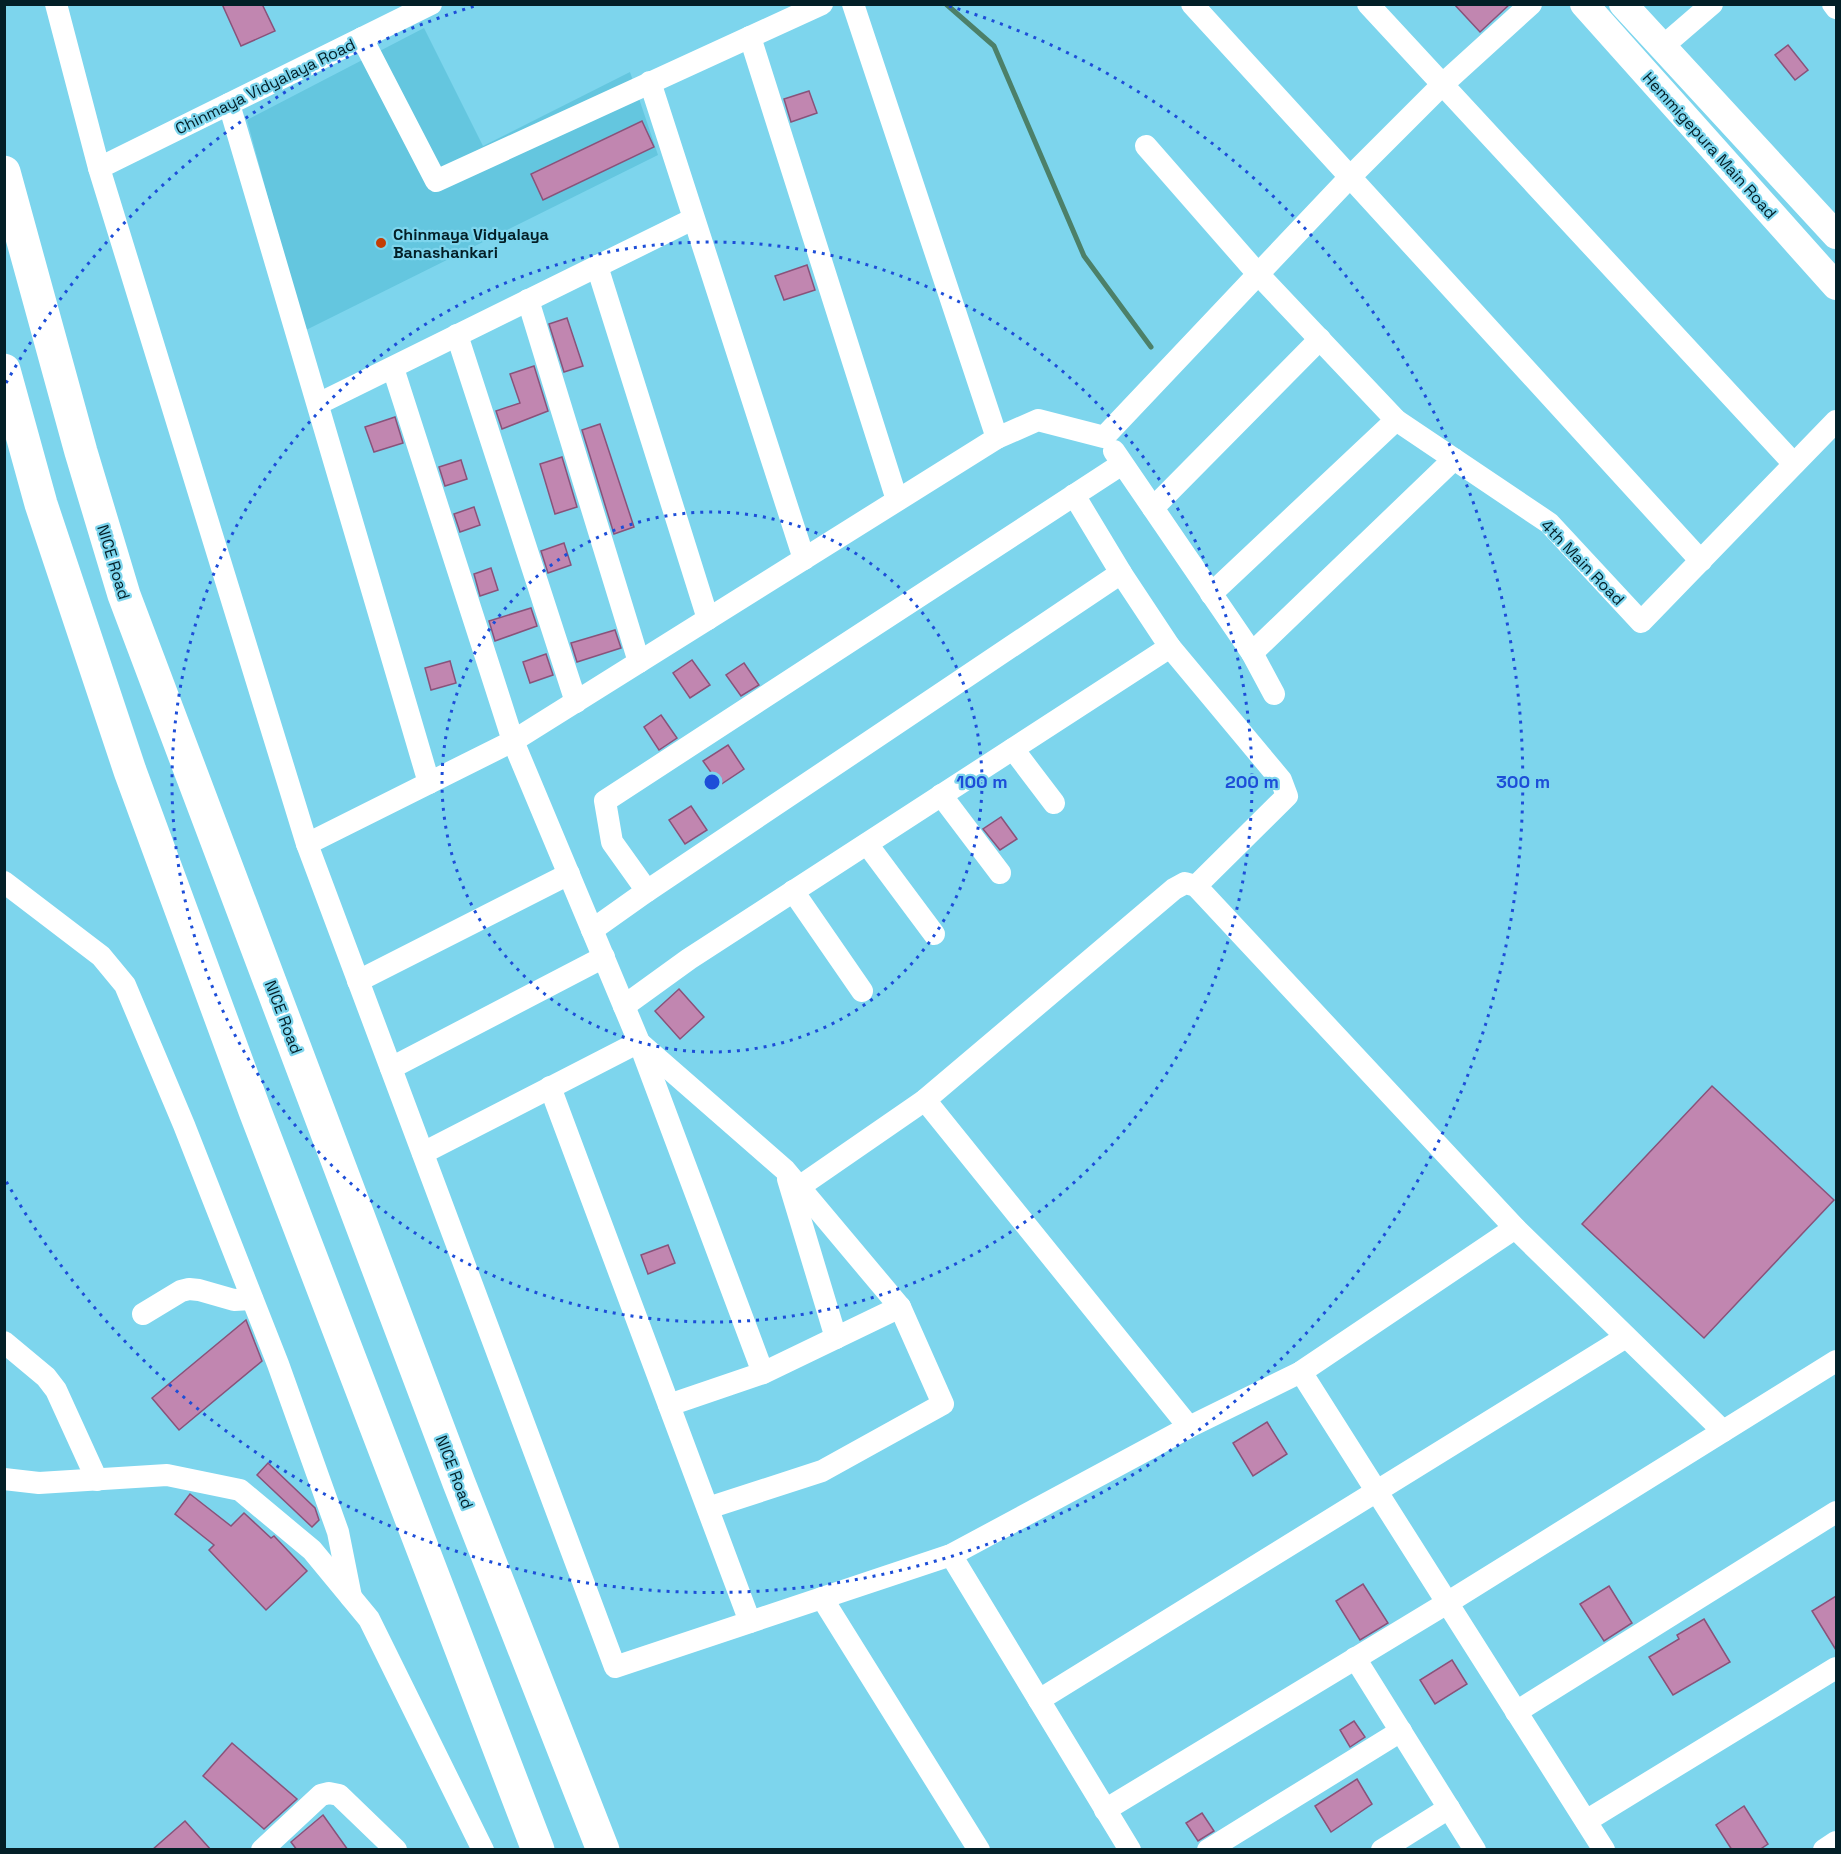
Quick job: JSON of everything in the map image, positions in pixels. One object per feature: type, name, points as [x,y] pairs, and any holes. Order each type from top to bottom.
[{"type":"highway","name":"NICE Road","points":[[4,172],[81,452],[128,606],[459,1483],[603,1850]]},
{"type":"highway","points":[[4,370],[41,504],[134,782],[255,1111],[538,1850]]},
{"type":"main road","name":"Hemmigepura Main Road","points":[[1584,4],[1836,286]]},
{"type":"main road","name":"Hemmigepura Main Road","points":[[1623,4],[1836,235]]},
{"type":"street","points":[[56,4],[99,168],[307,844],[615,1667],[951,1555],[1189,1427],[1301,1372],[1515,1227]]},
{"type":"street","name":"Chinmaya Vidyalaya Road","points":[[99,168],[431,4]]},
{"type":"street","points":[[362,38],[436,181],[822,4]]},
{"type":"street","points":[[853,4],[997,438]]},
{"type":"street","points":[[1192,4],[1701,561]]},
{"type":"street","points":[[1368,4],[1794,464]]},
{"type":"street","points":[[1104,437],[1350,177],[1443,84],[1531,4]]},
{"type":"street","points":[[1662,46],[1712,4]]},
{"type":"street","points":[[1833,4],[1836,8]]},
{"type":"street","points":[[750,37],[897,500]]},
{"type":"street","points":[[650,82],[804,559]]},
{"type":"street","points":[[229,104],[429,783]]},
{"type":"street","name":"4th Main Road","points":[[1146,146],[1258,274],[1396,420],[1549,523],[1641,622],[1836,421]]},
{"type":"street","points":[[318,404],[693,219]]},
{"type":"street","points":[[597,266],[708,619]]},
{"type":"street","points":[[528,300],[639,662]]},
{"type":"street","points":[[457,335],[576,702]]},
{"type":"street","points":[[1153,508],[1320,339]]},
{"type":"street","points":[[393,368],[513,741],[639,1042],[763,1373]]},
{"type":"street","points":[[307,844],[513,741],[997,438],[1038,420],[1104,437],[1252,653],[1274,694]]},
{"type":"street","points":[[1211,594],[1396,420]]},
{"type":"street","points":[[1252,653],[1454,459]]},
{"type":"street","points":[[647,891],[612,842],[605,801],[1122,464]]},
{"type":"street","points":[[1074,495],[1121,573],[1170,647],[1281,780],[1287,796],[1196,886]]},
{"type":"street","points":[[592,930],[1121,573]]},
{"type":"street","points":[[624,1006],[689,958],[1170,647]]},
{"type":"street","points":[[1013,748],[1054,803]]},
{"type":"street","points":[[941,795],[1000,873]]},
{"type":"street","points":[[867,844],[934,934]]},
{"type":"street","points":[[358,981],[569,874]]},
{"type":"street","points":[[4,882],[101,956],[125,985],[184,1125],[252,1299],[338,1532],[351,1597]]},
{"type":"street","points":[[792,1179],[925,1100],[1174,889],[1185,883],[1196,886],[1515,1227],[1723,1431]]},
{"type":"street","points":[[793,891],[862,991]]},
{"type":"street","points":[[391,1068],[604,957]]},
{"type":"street","points":[[423,1152],[639,1042]]},
{"type":"street","points":[[639,1042],[792,1179],[900,1307],[943,1404],[822,1471],[708,1508]]},
{"type":"street","points":[[550,1088],[750,1622]]},
{"type":"street","points":[[925,1100],[1189,1427]]},
{"type":"street","points":[[792,1179],[836,1338]]},
{"type":"street","points":[[143,1314],[181,1291],[189,1289],[234,1300],[252,1299]]},
{"type":"street","points":[[669,1405],[763,1373],[900,1307]]},
{"type":"street","points":[[1039,1700],[1626,1336]]},
{"type":"street","points":[[4,1342],[46,1377],[56,1390],[97,1479]]},
{"type":"street","points":[[1105,1810],[1447,1603],[1836,1361]]},
{"type":"street","points":[[1301,1372],[1604,1850]]},
{"type":"street","points":[[4,1479],[39,1483],[167,1475],[240,1490],[312,1550],[369,1619],[483,1850]]},
{"type":"street","points":[[1516,1712],[1836,1512]]},
{"type":"street","points":[[951,1555],[1130,1850]]},
{"type":"street","points":[[822,1599],[979,1850]]},
{"type":"street","points":[[1355,1658],[1475,1850]]},
{"type":"street","points":[[1586,1821],[1836,1668]]},
{"type":"street","points":[[1208,1850],[1401,1731]]},
{"type":"street","points":[[262,1850],[321,1795],[329,1793],[339,1795],[396,1850]]},
{"type":"street","points":[[1382,1850],[1449,1808]]},
{"type":"street","points":[[1824,1850],[1836,1842]]},
{"type":"shaded area","name":"Chinmaya Vidyalaya Banashankari","points":[[424,28],[483,146],[630,72],[658,155],[304,331],[247,120]]},
{"type":"building","points":[[222,4],[262,4],[275,31],[241,46]]},
{"type":"building","points":[[1454,4],[1510,4],[1480,32]]},
{"type":"building","points":[[1788,45],[1808,70],[1795,80],[1775,55]]},
{"type":"building","points":[[809,91],[817,113],[791,122],[784,99]]},
{"type":"building","points":[[642,121],[654,147],[543,200],[531,174]]},
{"type":"building","points":[[807,265],[815,290],[784,300],[775,276]]},
{"type":"building","points":[[567,318],[583,366],[564,372],[549,324]]},
{"type":"building","points":[[534,366],[548,411],[502,429],[496,411],[520,403],[510,374]]},
{"type":"building","points":[[395,417],[403,443],[374,452],[365,427]]},
{"type":"building","points":[[600,424],[634,527],[614,534],[582,430]]},
{"type":"building","points":[[562,457],[577,507],[555,514],[540,464]]},
{"type":"building","points":[[461,460],[467,479],[445,486],[439,467]]},
{"type":"building","points":[[474,507],[480,525],[460,532],[454,514]]},
{"type":"building","points":[[564,543],[571,565],[548,573],[541,551]]},
{"type":"building","points":[[491,568],[498,590],[480,596],[474,574]]},
{"type":"building","points":[[531,608],[537,626],[495,641],[489,621]]},
{"type":"building","points":[[615,630],[621,648],[577,662],[571,643]]},
{"type":"building","points":[[546,654],[553,675],[530,683],[523,662]]},
{"type":"building","points":[[692,660],[710,685],[690,698],[673,673]]},
{"type":"building","points":[[450,661],[456,683],[431,690],[425,668]]},
{"type":"building","points":[[744,663],[759,685],[741,696],[726,675]]},
{"type":"building","points":[[661,715],[677,738],[659,750],[644,727]]},
{"type":"building","points":[[728,745],[744,769],[720,785],[703,761]]},
{"type":"building","points":[[691,806],[707,830],[685,844],[669,820]]},
{"type":"building","points":[[1001,817],[1017,839],[1000,850],[983,829]]},
{"type":"building","points":[[679,989],[704,1017],[680,1039],[655,1011]]},
{"type":"building","points":[[1712,1086],[1834,1200],[1704,1338],[1582,1224]]},
{"type":"building","points":[[668,1245],[675,1263],[648,1274],[641,1255]]},
{"type":"building","points":[[246,1320],[262,1361],[179,1430],[152,1398]]},
{"type":"building","points":[[1267,1422],[1287,1454],[1253,1476],[1233,1443]]},
{"type":"building","points":[[268,1463],[315,1508],[319,1520],[312,1527],[257,1475]]},
{"type":"building","points":[[190,1494],[231,1526],[244,1513],[271,1538],[274,1536],[307,1571],[266,1610],[209,1550],[214,1545],[175,1514]]},
{"type":"building","points":[[1363,1584],[1388,1623],[1360,1640],[1336,1601]]},
{"type":"building","points":[[1609,1586],[1632,1623],[1604,1641],[1580,1604]]},
{"type":"building","points":[[1836,1596],[1836,1650],[1812,1611]]},
{"type":"building","points":[[1704,1619],[1730,1662],[1673,1695],[1649,1657],[1679,1639],[1677,1635]]},
{"type":"building","points":[[1452,1660],[1467,1684],[1435,1704],[1420,1680]]},
{"type":"building","points":[[1354,1721],[1365,1737],[1350,1747],[1340,1730]]},
{"type":"building","points":[[232,1743],[297,1799],[264,1829],[203,1776]]},
{"type":"building","points":[[1357,1779],[1372,1804],[1331,1832],[1315,1806]]},
{"type":"building","points":[[1744,1806],[1768,1844],[1759,1850],[1732,1850],[1716,1825]]},
{"type":"building","points":[[1202,1813],[1214,1831],[1198,1841],[1186,1823]]},
{"type":"building","points":[[323,1815],[348,1850],[297,1850],[291,1842]]},
{"type":"building","points":[[185,1821],[211,1850],[152,1850]]},
{"type":"waterway","points":[[946,4],[994,46],[1084,256],[1151,347]]},
{"type":"place","name":"Chinmaya Vidyalaya Banashankari","points":[[381,243]]}]
